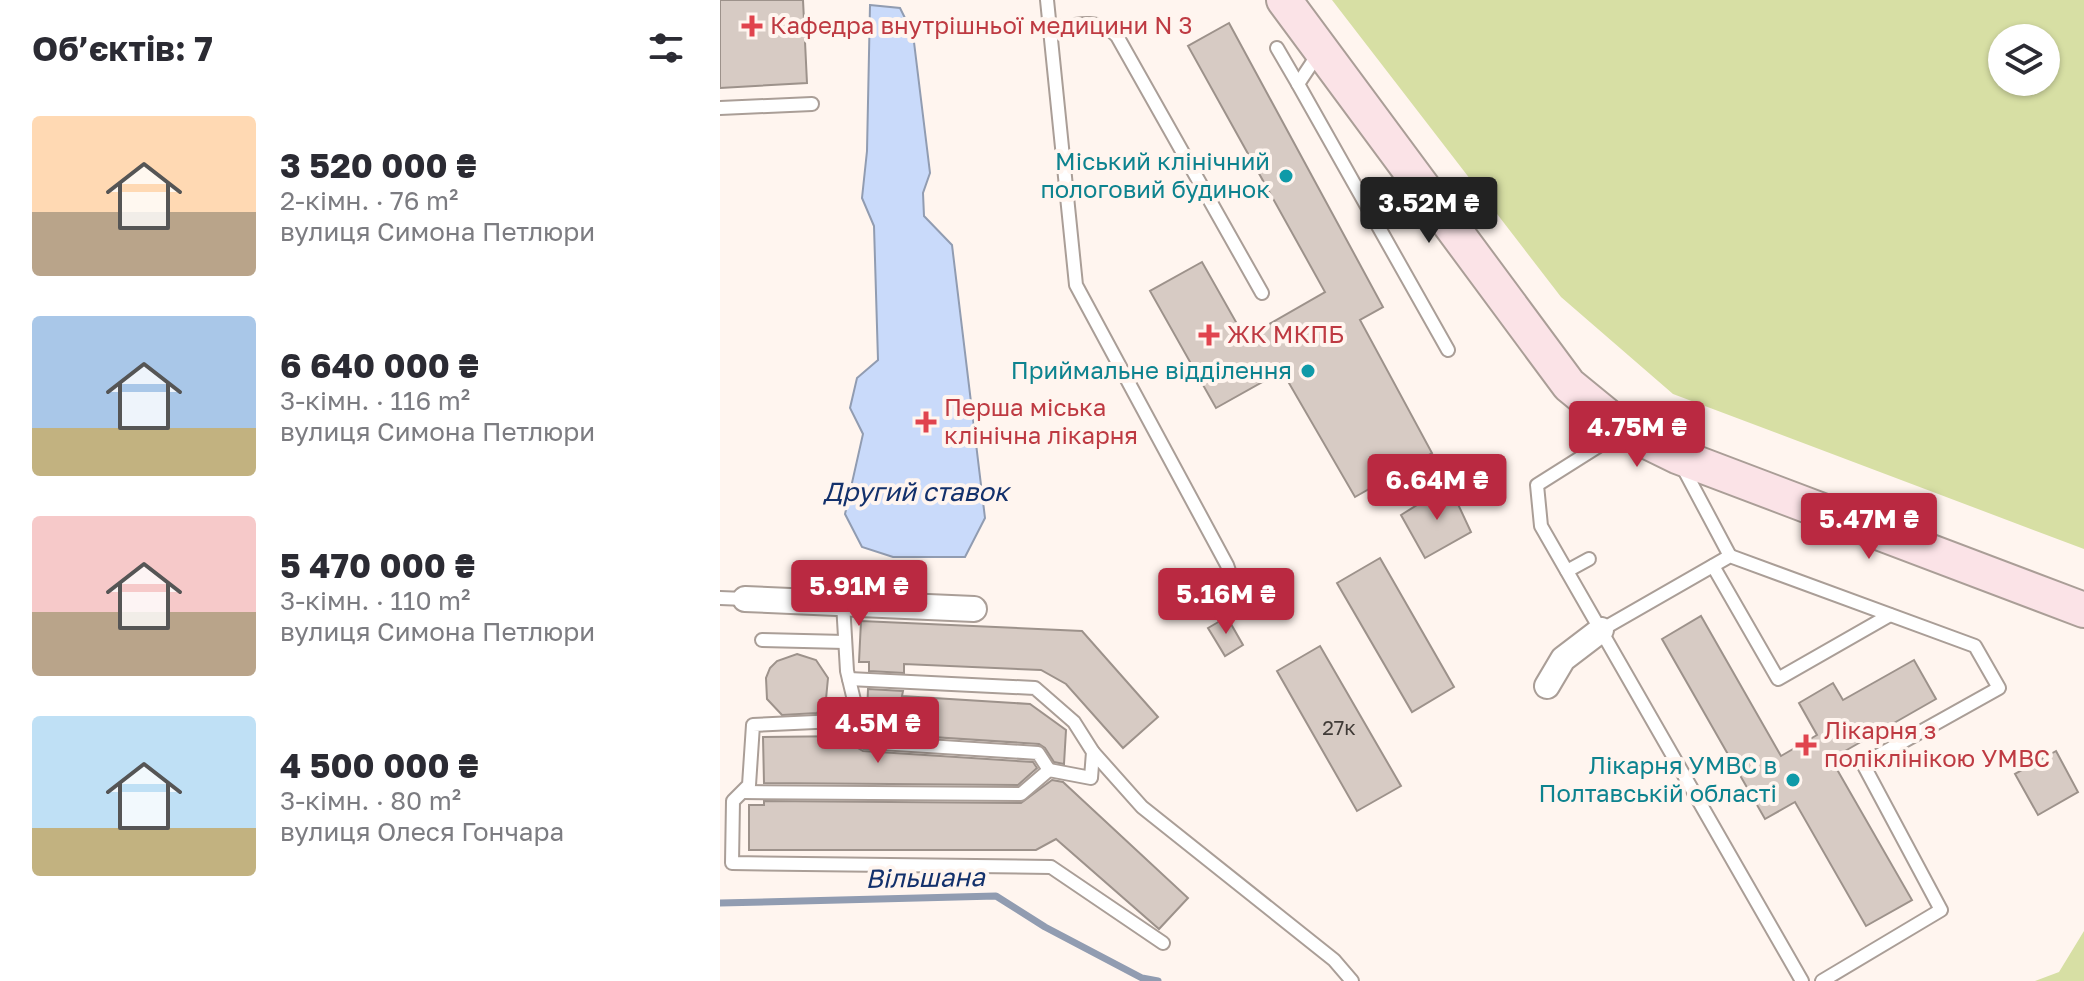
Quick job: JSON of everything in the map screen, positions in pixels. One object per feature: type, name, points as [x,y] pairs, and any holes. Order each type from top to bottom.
[{"type":"street","points":[[1284,0],[1569,385],[1624,430],[1677,456],[2084,610]]},
{"type":"street","points":[[745,599],[974,609]]},
{"type":"street","points":[[1547,686],[1563,659],[1601,630]]},
{"type":"lane","points":[[1047,0],[1076,285],[1227,565],[1239,600]]},
{"type":"lane","points":[[1050,29],[1094,23],[1106,27],[1117,36],[1262,293]]},
{"type":"lane","points":[[1277,48],[1448,350]]},
{"type":"lane","points":[[1298,84],[1322,49]]},
{"type":"lane","points":[[720,108],[812,104]]},
{"type":"lane","points":[[1624,430],[1537,485],[1541,526],[1802,981]]},
{"type":"lane","points":[[1677,456],[1730,556],[1975,646],[1999,688],[1863,764],[1941,910],[1822,981]]},
{"type":"lane","points":[[1601,630],[1730,556]]},
{"type":"lane","points":[[1567,571],[1589,559]]},
{"type":"lane","points":[[1713,566],[1778,679],[1890,615]]},
{"type":"lane","points":[[720,598],[745,599]]},
{"type":"lane","points":[[843,603],[849,679],[864,742],[1038,753],[1049,770],[1091,778],[1093,752]]},
{"type":"lane","points":[[762,640],[845,642]]},
{"type":"lane","points":[[849,679],[1035,688],[1074,722],[1093,752],[1142,807],[1334,960],[1352,981]]},
{"type":"lane","points":[[858,720],[753,725],[749,785],[733,801],[732,863],[1051,867],[1163,943]]},
{"type":"lane","points":[[743,792],[1021,794],[1049,770]]},
{"type":"green space","points":[[1332,0],[2084,0],[2084,549],[1673,394],[1561,297]]},
{"type":"green space","points":[[2084,931],[2084,981],[2035,981],[2059,972]]},
{"type":"water","name":"Другий ставок","points":[[870,5],[900,8],[913,34],[930,173],[923,193],[924,216],[952,245],[985,518],[965,557],[893,557],[862,547],[845,514],[863,434],[850,408],[857,378],[878,360],[874,226],[862,198],[867,151]]},
{"type":"building","points":[[720,0],[803,0],[807,83],[720,88]]},
{"type":"building","points":[[1229,23],[1383,307],[1360,320],[1432,453],[1355,497],[1282,371],[1216,408],[1150,291],[1202,262],[1245,338],[1325,292],[1188,46]]},
{"type":"building","points":[[1449,485],[1471,532],[1425,558],[1401,515]]},
{"type":"building","points":[[1380,558],[1454,687],[1412,712],[1337,583]]},
{"type":"building","name":"Лікарня УМВС в Полтавській області","points":[[1701,616],[1781,756],[1817,735],[1799,703],[1833,683],[1843,700],[1914,660],[1936,699],[1831,759],[1912,900],[1866,926],[1795,802],[1765,819],[1662,639]]},
{"type":"building","points":[[1227,617],[1243,645],[1225,656],[1208,628]]},
{"type":"building","points":[[861,621],[1082,631],[1158,717],[1123,748],[1066,684],[1041,670],[904,664],[904,673],[869,671],[869,662],[859,662]]},
{"type":"building","points":[[1320,646],[1401,786],[1357,811],[1277,671]]},
{"type":"building","points":[[797,654],[816,660],[828,678],[826,699],[817,713],[782,715],[767,699],[766,678],[777,661]]},
{"type":"building","points":[[868,689],[903,691],[902,696],[1030,704],[1066,730],[1064,764],[1054,762],[1039,744],[871,733],[867,714]]},
{"type":"building","points":[[852,736],[863,751],[1033,762],[1037,768],[1018,785],[764,783],[763,737]]},
{"type":"building","points":[[2056,751],[2078,792],[2038,815],[2015,774]]},
{"type":"building","points":[[1052,780],[1063,782],[1188,898],[1159,929],[1056,839],[1036,850],[749,850],[749,805],[764,805],[764,801],[1021,803]]},
{"type":"waterway","name":"Вільшана","points":[[720,903],[996,896],[1045,927],[1142,978],[1158,981]]},
{"type":"place","name":"Кафедра внутрішньої медицини N 3","points":[[752,26]]},
{"type":"place","name":"Міський клінічний пологовий будинок","points":[[1286,176]]},
{"type":"place","name":"ЖК МКПБ","points":[[1209,335]]},
{"type":"place","name":"Приймальне відділення","points":[[1308,371]]},
{"type":"place","name":"Перша міська клінічна лікарня","points":[[926,422]]},
{"type":"place","name":"Лікарня з поліклінікою УМВС","points":[[1806,745]]},
{"type":"place","name":"Лікарня УМВС в Полтавській області","points":[[1793,780]]}]
